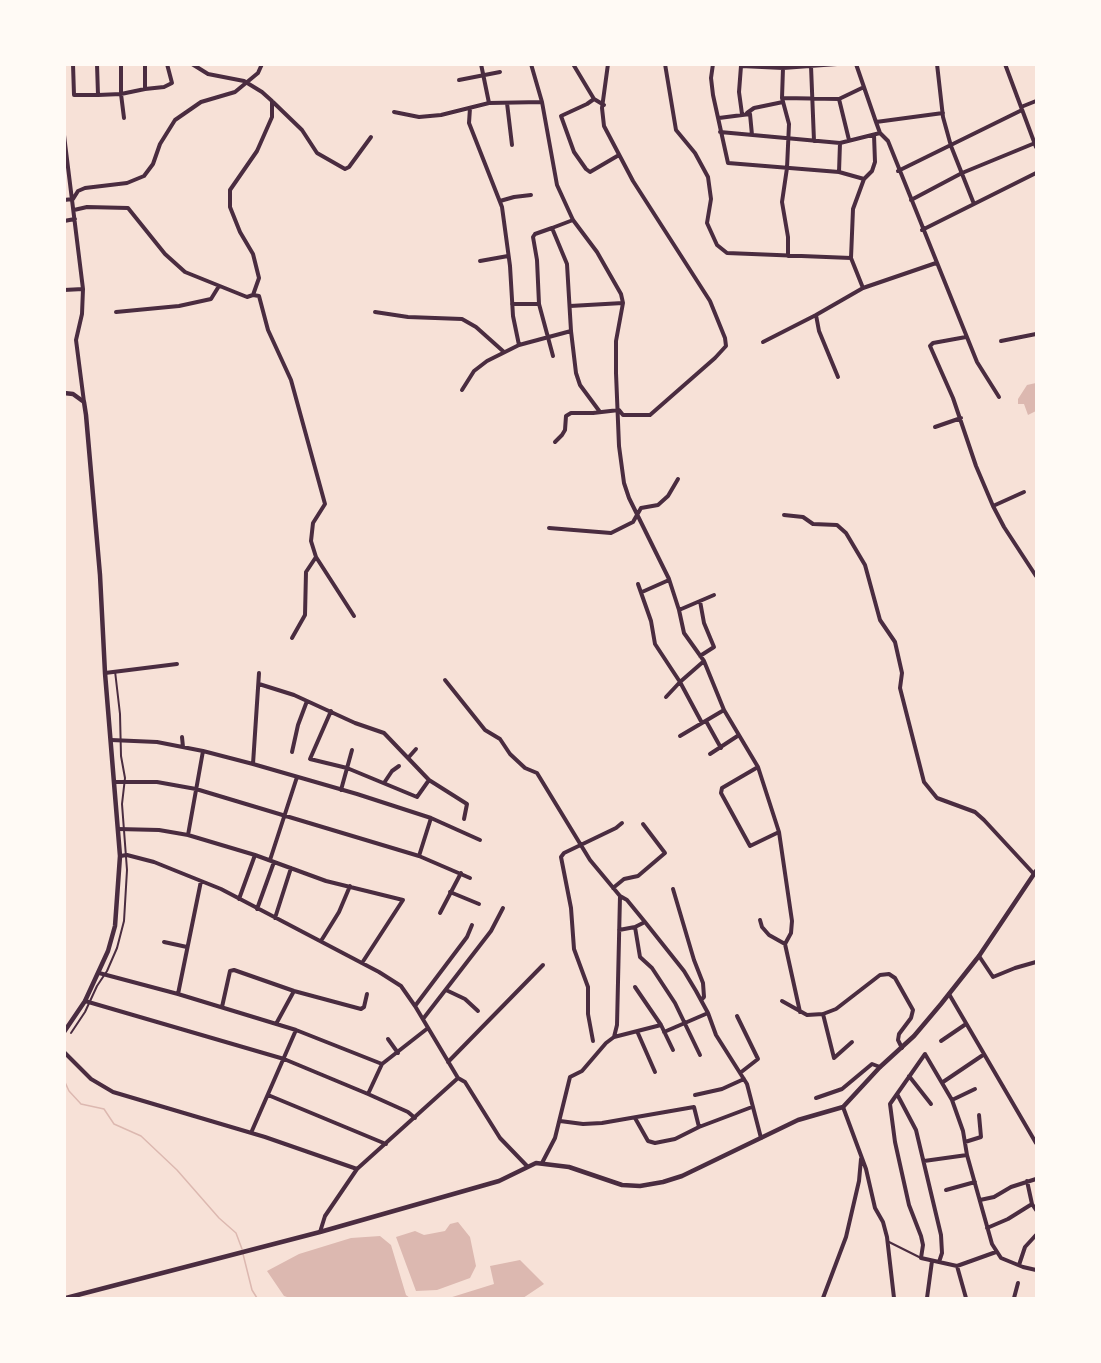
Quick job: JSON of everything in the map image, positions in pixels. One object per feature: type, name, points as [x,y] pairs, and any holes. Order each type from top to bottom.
[{"type":"street","points":[[73,64],[74,95],[98,96],[164,87],[172,83],[167,64]]},
{"type":"street","points":[[97,64],[98,96]]},
{"type":"street","points":[[121,64],[124,118]]},
{"type":"street","points":[[145,64],[145,89]]},
{"type":"street","points":[[192,64],[208,74],[248,83],[262,92],[302,130],[317,153],[345,169],[349,167],[371,137]]},
{"type":"street","points":[[73,199],[78,191],[85,188],[127,183],[144,176],[153,164],[160,144],[175,120],[201,102],[235,92],[258,73],[262,64]]},
{"type":"street","points":[[481,64],[489,103]]},
{"type":"street","points":[[531,64],[542,102],[557,185],[573,220],[597,252],[621,294],[623,303],[616,341],[619,446],[624,483],[636,514],[669,579],[684,633],[704,662],[724,710],[758,767],[779,832],[792,921],[791,933],[785,944],[800,1012]]},
{"type":"street","points":[[573,64],[594,99],[604,105]]},
{"type":"street","points":[[608,64],[602,116],[604,126],[619,155],[710,301],[726,346],[716,358],[650,415],[623,415],[618,410]]},
{"type":"street","points":[[665,64],[676,130],[695,153],[708,177],[711,199],[707,223],[717,245],[727,253],[851,258]]},
{"type":"street","points":[[713,64],[711,78],[728,163],[839,172],[864,179]]},
{"type":"street","points":[[744,113],[739,92],[740,65],[783,68],[837,64]]},
{"type":"street","points":[[856,64],[880,133],[888,141],[898,171],[966,337],[977,362],[999,397]]},
{"type":"street","points":[[937,64],[943,113],[951,146],[974,204]]},
{"type":"street","points":[[911,200],[962,173],[1036,144],[1005,64]]},
{"type":"street","points":[[811,66],[814,141]]},
{"type":"street","points":[[783,68],[782,100],[789,124],[787,168],[782,202],[788,237],[788,256]]},
{"type":"street","points":[[459,80],[500,72]]},
{"type":"street","points":[[719,118],[744,113],[782,100],[839,99],[864,87]]},
{"type":"street","points":[[594,99],[561,116],[574,152],[590,172],[619,155]]},
{"type":"street","points":[[839,99],[849,140]]},
{"type":"street","points":[[253,295],[259,278],[253,254],[240,232],[230,207],[230,190],[257,152],[272,117],[272,101]]},
{"type":"street","points":[[898,171],[1036,101]]},
{"type":"street","points":[[394,112],[419,117],[441,115],[489,103],[542,102]]},
{"type":"street","points":[[507,103],[512,145]]},
{"type":"street","points":[[470,108],[469,123],[486,171],[500,201],[519,345]]},
{"type":"street","points":[[744,113],[750,114],[752,135]]},
{"type":"street","points":[[876,122],[943,113]]},
{"type":"street","points":[[720,132],[840,143],[880,133]]},
{"type":"street","points":[[64,135],[82,289],[82,314],[76,340],[100,575],[105,673],[115,782],[127,855],[124,921],[117,948],[101,974],[71,1034]]},
{"type":"street","points":[[863,288],[851,258],[853,209],[864,179],[872,171],[875,162],[874,135]]},
{"type":"street","points":[[839,172],[840,143]]},
{"type":"street","points":[[922,230],[1036,173]]},
{"type":"street","points":[[500,201],[531,195]]},
{"type":"street","points":[[64,200],[73,199]]},
{"type":"street","points":[[74,210],[87,207],[128,208],[165,254],[185,272],[247,297],[259,296],[268,330],[291,380],[310,457],[325,504],[313,523],[312,548],[354,616]]},
{"type":"street","points":[[64,221],[75,219]]},
{"type":"street","points":[[553,356],[539,304],[537,260],[533,237],[535,234],[573,220]]},
{"type":"street","points":[[552,228],[567,264],[576,374],[580,385],[600,412]]},
{"type":"street","points":[[480,261],[508,256]]},
{"type":"street","points":[[763,342],[863,288],[936,263]]},
{"type":"street","points":[[116,312],[179,306],[211,298],[214,297],[219,286]]},
{"type":"street","points":[[64,290],[82,289]]},
{"type":"street","points":[[570,306],[623,303]]},
{"type":"street","points":[[512,304],[539,304]]},
{"type":"street","points":[[375,312],[408,317],[462,319],[476,327],[504,352]]},
{"type":"street","points":[[816,315],[819,331],[838,376]]},
{"type":"street","points":[[462,390],[474,371],[487,361],[519,345],[571,331]]},
{"type":"street","points":[[1000,341],[1036,334]]},
{"type":"street","points":[[966,337],[933,343],[930,346],[993,506],[1004,528],[1036,576]]},
{"type":"street","points":[[64,393],[73,394],[84,402]]},
{"type":"street","points":[[555,442],[565,430],[568,414],[618,410]]},
{"type":"street","points":[[935,427],[960,418]]},
{"type":"street","points":[[549,528],[611,533],[633,522],[636,514],[643,507],[655,506],[668,496],[678,479]]},
{"type":"street","points":[[993,506],[1024,492]]},
{"type":"street","points":[[66,1299],[237,1252],[320,1232],[507,1179],[527,1166],[542,1164],[570,1167],[622,1185],[640,1186],[663,1182],[682,1176],[798,1120],[843,1107],[880,1067],[902,1048],[979,956],[1035,873],[984,820],[975,813],[937,798],[924,782],[900,688],[902,673],[895,642],[880,620],[865,565],[846,533],[837,525],[813,524],[803,517],[784,515]]},
{"type":"street","points":[[292,638],[304,615],[306,572],[316,557]]},
{"type":"street","points":[[642,591],[669,579]]},
{"type":"street","points":[[638,584],[651,621],[655,644],[721,748]]},
{"type":"street","points":[[679,609],[714,596]]},
{"type":"street","points":[[700,601],[704,623],[714,647],[700,656]]},
{"type":"street","points":[[666,697],[704,662]]},
{"type":"street","points":[[105,673],[177,664]]},
{"type":"street","points":[[101,974],[115,926],[125,778],[120,756],[121,741],[115,671]]},
{"type":"street","points":[[253,764],[259,673]]},
{"type":"street","points":[[445,680],[485,729],[500,740],[510,754],[525,768],[537,773],[590,860],[620,896],[627,900],[684,971],[708,1013],[716,1035],[744,1079],[761,1138]]},
{"type":"street","points":[[258,684],[308,700],[355,723],[384,733],[429,780],[467,804],[464,819]]},
{"type":"street","points":[[292,752],[298,725],[308,700]]},
{"type":"street","points":[[680,736],[724,710]]},
{"type":"street","points":[[331,711],[310,759],[346,768],[417,797],[429,780]]},
{"type":"street","points":[[710,754],[739,735]]},
{"type":"street","points":[[182,737],[183,747]]},
{"type":"street","points":[[111,740],[158,742],[253,764],[431,819],[480,840]]},
{"type":"street","points":[[408,758],[416,749]]},
{"type":"street","points":[[341,790],[352,750]]},
{"type":"street","points":[[188,835],[203,751]]},
{"type":"street","points":[[384,783],[392,771],[399,766]]},
{"type":"street","points":[[758,767],[722,788],[721,793],[750,846],[779,832]]},
{"type":"street","points":[[257,909],[283,815],[297,777]]},
{"type":"street","points":[[115,782],[157,782],[196,789],[419,856],[470,878]]},
{"type":"street","points":[[419,856],[431,819]]},
{"type":"street","points":[[593,1041],[588,1014],[588,987],[574,948],[571,908],[560,863],[564,853],[616,828],[621,823]]},
{"type":"street","points":[[613,888],[624,879],[639,876],[665,853],[643,824]]},
{"type":"street","points":[[121,829],[159,830],[188,835],[255,855],[326,881],[403,900],[362,963]]},
{"type":"street","points":[[120,856],[127,855],[154,862],[201,881],[321,941],[401,986],[458,1078],[465,1082],[500,1138],[527,1166]]},
{"type":"street","points":[[239,899],[255,855]]},
{"type":"street","points":[[275,918],[291,868]]},
{"type":"street","points":[[440,913],[461,873]]},
{"type":"street","points":[[178,994],[201,881]]},
{"type":"street","points":[[321,941],[339,912],[350,886]]},
{"type":"street","points":[[672,889],[703,983],[704,997],[701,1000]]},
{"type":"street","points":[[450,892],[479,904]]},
{"type":"street","points":[[614,1037],[617,1025],[620,896]]},
{"type":"street","points":[[423,1019],[491,931],[503,908]]},
{"type":"street","points":[[760,920],[762,927],[769,935],[785,944]]},
{"type":"street","points":[[619,930],[645,922]]},
{"type":"street","points":[[415,1006],[467,937],[472,925]]},
{"type":"street","points":[[634,927],[640,957],[652,968],[675,1003],[700,1054]]},
{"type":"street","points":[[164,942],[187,947]]},
{"type":"street","points":[[979,956],[993,977],[1036,962]]},
{"type":"street","points":[[448,1062],[543,965]]},
{"type":"street","points":[[222,1007],[232,970],[294,991],[361,1009],[364,1007],[367,994]]},
{"type":"street","points":[[101,974],[178,994],[296,1030],[382,1064]]},
{"type":"street","points":[[782,1001],[807,1015],[823,1014],[836,1009],[880,975],[889,974],[896,978],[913,1010],[913,1015],[899,1034],[898,1040],[902,1048]]},
{"type":"street","points":[[635,987],[661,1025],[673,1050]]},
{"type":"street","points":[[446,990],[465,999],[478,1011]]},
{"type":"street","points":[[276,1024],[294,991]]},
{"type":"street","points":[[949,994],[1036,1143]]},
{"type":"street","points":[[64,1032],[87,1002]]},
{"type":"street","points":[[87,1002],[284,1059],[408,1112],[415,1118]]},
{"type":"street","points":[[664,1032],[708,1013]]},
{"type":"street","points":[[823,1014],[834,1058],[852,1042]]},
{"type":"street","points":[[737,1016],[758,1059],[740,1073]]},
{"type":"street","points":[[941,1041],[966,1024]]},
{"type":"street","points":[[542,1164],[555,1138],[569,1079],[582,1071],[614,1037],[661,1025]]},
{"type":"street","points":[[368,1094],[382,1064],[428,1028]]},
{"type":"street","points":[[251,1133],[296,1030]]},
{"type":"street","points":[[637,1031],[655,1072]]},
{"type":"street","points":[[388,1039],[398,1053]]},
{"type":"street","points":[[64,1052],[91,1079],[113,1092],[251,1133],[357,1168]]},
{"type":"street","points":[[921,1257],[921,1236],[909,1205],[890,1109],[892,1100],[925,1054],[952,1100],[987,1228],[996,1252],[1001,1258],[1036,1270]]},
{"type":"street","points":[[943,1082],[983,1055]]},
{"type":"street","points":[[816,1098],[842,1089],[872,1064],[880,1067]]},
{"type":"street","points":[[909,1076],[931,1104]]},
{"type":"street","points":[[320,1232],[325,1216],[357,1168],[458,1078]]},
{"type":"street","points":[[695,1095],[722,1089],[744,1079]]},
{"type":"street","points":[[952,1100],[975,1089]]},
{"type":"street","points":[[897,1094],[915,1126],[942,1245],[939,1262]]},
{"type":"street","points":[[268,1095],[386,1144]]},
{"type":"street","points":[[560,1121],[592,1124],[694,1107],[699,1127]]},
{"type":"street","points":[[635,1118],[648,1141],[655,1143],[675,1139],[699,1127],[752,1107]]},
{"type":"street","points":[[843,1107],[861,1153],[875,1208],[883,1222],[888,1241],[894,1299]]},
{"type":"street","points":[[965,1142],[981,1137],[979,1115]]},
{"type":"street","points":[[823,1299],[846,1237],[859,1181],[861,1153]]},
{"type":"street","points":[[923,1161],[967,1155]]},
{"type":"street","points":[[980,1200],[994,1197],[1006,1188],[1036,1179]]},
{"type":"street","points":[[1027,1181],[1032,1204],[1036,1210]]},
{"type":"street","points":[[946,1190],[975,1182]]},
{"type":"street","points":[[987,1228],[1008,1219],[1032,1204]]},
{"type":"street","points":[[1018,1265],[1025,1247],[1036,1235]]},
{"type":"street","points":[[888,1241],[932,1261],[957,1266],[996,1252]]},
{"type":"street","points":[[927,1299],[932,1261]]},
{"type":"street","points":[[957,1266],[966,1299]]},
{"type":"street","points":[[1014,1299],[1018,1283]]},
{"type":"shaded area","points":[[1036,383],[1036,411],[1028,415],[1024,404],[1018,404],[1018,399],[1027,385]]},
{"type":"shaded area","points":[[458,1222],[470,1237],[476,1266],[470,1278],[437,1290],[416,1291],[396,1237],[415,1231],[424,1235],[445,1231],[450,1224]]},
{"type":"shaded area","points":[[380,1236],[391,1245],[406,1295],[410,1298],[290,1298],[284,1296],[267,1271],[299,1254],[351,1238]]},
{"type":"shaded area","points":[[520,1260],[544,1284],[523,1298],[449,1298],[494,1284],[490,1266]]},
{"type":"waterway","points":[[64,1080],[69,1091],[81,1104],[104,1109],[114,1124],[141,1136],[177,1170],[219,1218],[236,1233],[242,1249]]},
{"type":"waterway","points":[[243,1254],[252,1290],[257,1298]]}]
